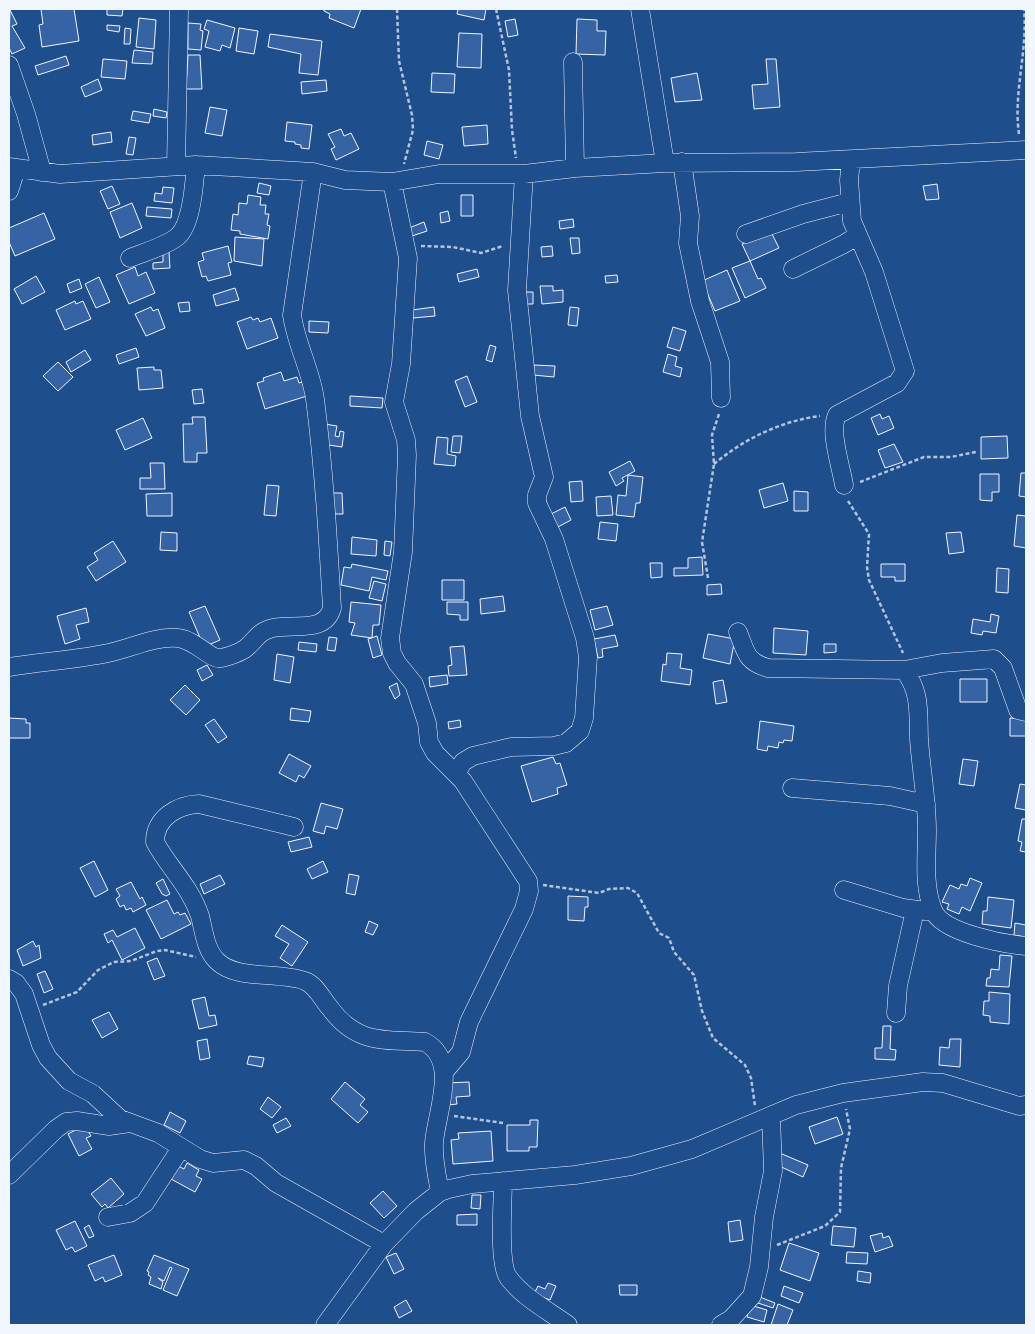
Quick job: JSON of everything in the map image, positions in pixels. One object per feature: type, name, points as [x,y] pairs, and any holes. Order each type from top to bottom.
[{"type":"street","points":[[176,166],[179,9]]},
{"type":"street","points":[[640,9],[674,162],[690,216],[688,243],[700,301],[720,362],[721,398]]},
{"type":"street","points":[[573,62],[575,168]]},
{"type":"street","points":[[9,65],[26,114],[42,172]]},
{"type":"street","points":[[9,191],[12,168],[60,174],[196,166],[314,172],[345,180],[397,181],[439,174],[521,174],[575,168],[674,162],[851,160],[1024,150]]},
{"type":"street","points":[[844,485],[833,432],[833,422],[836,414],[897,383],[905,372],[874,272],[852,221],[849,202],[851,160]]},
{"type":"street","points":[[130,258],[164,244],[178,236],[182,231],[192,198],[196,166]]},
{"type":"street","points":[[9,667],[102,655],[157,639],[178,638],[194,642],[212,657],[220,658],[246,648],[254,637],[266,630],[322,624],[330,616],[332,608],[323,467],[315,397],[295,335],[292,315],[314,172]]},
{"type":"street","points":[[456,774],[463,762],[473,756],[511,747],[554,746],[566,743],[580,731],[584,718],[588,657],[585,638],[554,539],[537,503],[536,495],[544,477],[530,416],[517,290],[521,174]]},
{"type":"street","points":[[397,181],[408,269],[401,364],[394,402],[406,440],[405,526],[390,638],[392,653],[397,663],[414,684],[427,723],[429,742],[435,752],[463,782],[528,881],[529,891],[524,909],[469,1022],[461,1052],[444,1072],[434,1150],[440,1192]]},
{"type":"street","points":[[746,234],[804,214],[849,202]]},
{"type":"street","points":[[793,269],[836,249],[858,235]]},
{"type":"street","points":[[738,632],[748,658],[756,664],[768,668],[907,669],[942,663],[994,659],[1002,668],[1018,710],[1026,712]]},
{"type":"street","points":[[907,669],[919,705],[919,738],[926,804],[928,893],[934,912],[945,924],[970,934],[1026,946]]},
{"type":"street","points":[[792,788],[890,796],[926,804]]},
{"type":"street","points":[[294,826],[199,804],[186,804],[172,810],[155,832],[155,842],[160,852],[192,894],[209,950],[217,961],[226,968],[252,974],[304,980],[312,984],[332,1012],[354,1032],[376,1039],[425,1042],[435,1052],[444,1072]]},
{"type":"street","points":[[844,890],[915,910],[934,912]]},
{"type":"street","points":[[896,1012],[898,986],[915,910]]},
{"type":"street","points":[[9,979],[16,983],[24,994],[41,1045],[58,1070],[69,1081],[93,1094],[120,1119],[158,1133],[200,1160],[213,1164],[244,1160],[256,1166],[276,1183],[384,1244]]},
{"type":"street","points":[[325,1325],[384,1244],[416,1211],[440,1192],[461,1186],[575,1175],[631,1166],[692,1149],[796,1105],[843,1093],[923,1082],[943,1083],[1019,1106],[1026,1105]]},
{"type":"street","points":[[721,1325],[731,1320],[752,1296],[762,1249],[764,1217],[773,1171],[765,1118]]},
{"type":"street","points":[[9,1175],[56,1129],[66,1122],[77,1121],[109,1126],[130,1123]]},
{"type":"street","points":[[108,1217],[130,1213],[145,1203],[181,1148]]},
{"type":"street","points":[[503,1181],[503,1260],[507,1276],[519,1290],[568,1325]]},
{"type":"path","points":[[397,181],[413,130],[412,115],[399,61],[398,9]]},
{"type":"path","points":[[496,9],[509,70],[512,130],[521,174]]},
{"type":"path","points":[[1024,9],[1017,120],[1024,150]]},
{"type":"path","points":[[406,246],[453,246],[481,253],[519,242]]},
{"type":"path","points":[[708,578],[702,542],[714,464],[712,435],[718,421],[721,398]]},
{"type":"path","points":[[714,464],[742,443],[793,420],[836,414]]},
{"type":"path","points":[[907,669],[869,580],[867,567],[869,534],[865,524],[851,509],[844,485],[861,481],[924,457],[952,457],[976,452]]},
{"type":"path","points":[[528,881],[554,888],[599,893],[609,889],[628,888],[637,893],[659,933],[669,938],[674,952],[694,976],[702,1011],[713,1038],[745,1065],[751,1078],[754,1102],[765,1118]]},
{"type":"path","points":[[30,1012],[59,997],[77,992],[98,970],[114,962],[131,961],[165,950],[217,961]]},
{"type":"path","points":[[762,1249],[825,1226],[831,1223],[840,1212],[842,1206],[841,1168],[850,1129],[843,1093]]},
{"type":"path","points":[[438,1113],[503,1123]]},
{"type":"building","points":[[41,9],[74,9],[79,41],[42,47],[39,25],[43,24]]},
{"type":"building","points":[[107,9],[123,9],[122,16],[107,15]]},
{"type":"building","points":[[324,9],[361,9],[354,28],[329,18],[330,14],[324,11]]},
{"type":"building","points":[[458,9],[486,9],[484,20],[457,14]]},
{"type":"building","points":[[10,10],[17,24],[12,26],[25,48],[12,54],[9,48]]},
{"type":"building","points":[[139,18],[156,20],[154,49],[136,47]]},
{"type":"building","points":[[515,19],[518,35],[508,37],[505,21]]},
{"type":"building","points":[[577,19],[597,20],[597,31],[606,31],[605,55],[576,54]]},
{"type":"building","points":[[207,20],[235,28],[230,48],[222,45],[220,51],[205,47],[209,31],[204,29]]},
{"type":"building","points":[[188,23],[201,24],[200,30],[203,31],[201,50],[188,49]]},
{"type":"building","points":[[107,25],[120,26],[119,32],[107,30]]},
{"type":"building","points":[[125,28],[131,29],[130,44],[124,44]]},
{"type":"building","points":[[239,28],[258,31],[254,54],[236,51]]},
{"type":"building","points":[[459,33],[482,34],[481,68],[457,67]]},
{"type":"building","points":[[270,34],[322,41],[318,75],[299,73],[301,54],[268,47]]},
{"type":"building","points":[[134,50],[153,52],[152,64],[132,63]]},
{"type":"building","points":[[188,55],[200,55],[202,89],[186,89]]},
{"type":"building","points":[[66,56],[69,65],[38,75],[35,66]]},
{"type":"building","points":[[103,59],[127,61],[125,79],[101,77]]},
{"type":"building","points":[[766,59],[776,59],[780,107],[754,109],[752,85],[768,84]]},
{"type":"building","points":[[432,73],[455,74],[454,93],[431,92]]},
{"type":"building","points":[[697,73],[702,100],[675,102],[671,78]]},
{"type":"building","points":[[98,79],[102,90],[85,97],[81,87]]},
{"type":"building","points":[[326,80],[327,91],[302,94],[301,82]]},
{"type":"building","points":[[210,107],[227,110],[222,136],[205,133]]},
{"type":"building","points":[[154,109],[167,112],[166,118],[153,116]]},
{"type":"building","points":[[133,111],[151,114],[149,123],[131,120]]},
{"type":"building","points":[[287,122],[312,125],[309,149],[301,148],[301,145],[295,144],[295,142],[285,141]]},
{"type":"building","points":[[487,125],[488,144],[464,146],[462,127]]},
{"type":"building","points":[[341,129],[344,136],[351,133],[359,149],[336,160],[331,149],[335,147],[328,134]]},
{"type":"building","points":[[111,132],[112,142],[93,145],[92,135]]},
{"type":"building","points":[[129,137],[136,138],[133,155],[126,154]]},
{"type":"building","points":[[427,141],[443,145],[439,159],[424,155]]},
{"type":"building","points":[[259,183],[271,186],[269,195],[257,193]]},
{"type":"building","points":[[937,184],[939,199],[926,200],[923,186]]},
{"type":"building","points":[[112,186],[120,204],[108,209],[100,191]]},
{"type":"building","points":[[163,187],[174,188],[172,203],[154,201],[155,193],[162,194]]},
{"type":"building","points":[[248,195],[261,197],[260,205],[266,205],[265,214],[269,214],[267,225],[270,226],[268,239],[240,234],[240,231],[231,230],[233,214],[238,215],[239,203],[247,204]]},
{"type":"building","points":[[461,195],[473,195],[473,216],[461,216]]},
{"type":"building","points":[[132,203],[142,228],[120,238],[110,212]]},
{"type":"building","points":[[147,207],[172,209],[171,218],[146,216]]},
{"type":"building","points":[[448,211],[450,221],[441,223],[440,213]]},
{"type":"building","points":[[44,213],[55,239],[15,256],[9,242],[9,228]]},
{"type":"building","points":[[573,219],[574,227],[560,229],[559,221]]},
{"type":"building","points":[[424,222],[427,231],[412,236],[409,228]]},
{"type":"building","points":[[771,232],[779,248],[750,261],[742,244]]},
{"type":"building","points":[[235,237],[264,239],[262,266],[234,261]]},
{"type":"building","points":[[570,238],[579,238],[580,253],[572,254]]},
{"type":"building","points":[[228,246],[232,262],[228,263],[231,275],[208,281],[206,276],[202,277],[198,262],[204,260],[202,253]]},
{"type":"building","points":[[552,246],[553,256],[542,257],[541,247]]},
{"type":"building","points":[[163,252],[169,252],[170,268],[153,269],[153,263],[163,262]]},
{"type":"building","points":[[750,261],[758,279],[761,278],[766,288],[745,298],[732,268]]},
{"type":"building","points":[[135,267],[138,276],[146,272],[155,293],[129,304],[116,275]]},
{"type":"building","points":[[477,269],[479,277],[459,282],[457,274]]},
{"type":"building","points":[[727,270],[740,301],[715,311],[702,281]]},
{"type":"building","points":[[617,275],[618,282],[606,283],[605,276]]},
{"type":"building","points":[[36,276],[45,292],[22,304],[14,289]]},
{"type":"building","points":[[99,277],[110,302],[96,308],[85,284]]},
{"type":"building","points":[[79,279],[82,288],[70,293],[67,284]]},
{"type":"building","points":[[540,286],[553,286],[553,291],[563,290],[563,302],[542,304]]},
{"type":"building","points":[[235,288],[239,300],[216,306],[213,295]]},
{"type":"building","points":[[526,292],[533,292],[533,304],[526,304]]},
{"type":"building","points":[[75,301],[76,304],[83,301],[91,319],[65,330],[56,310]]},
{"type":"building","points":[[189,302],[190,311],[180,312],[178,303]]},
{"type":"building","points":[[151,307],[153,311],[158,309],[165,328],[146,336],[135,314]]},
{"type":"building","points":[[434,307],[435,316],[413,318],[412,310]]},
{"type":"building","points":[[570,307],[579,308],[577,326],[568,325]]},
{"type":"building","points":[[251,317],[253,320],[258,318],[260,322],[271,318],[278,338],[247,349],[237,322]]},
{"type":"building","points":[[309,321],[329,322],[328,333],[309,332]]},
{"type":"building","points":[[673,327],[686,331],[680,351],[667,347]]},
{"type":"building","points":[[490,345],[496,347],[492,362],[486,360]]},
{"type":"building","points":[[136,348],[139,357],[119,364],[116,355]]},
{"type":"building","points":[[85,350],[91,360],[71,372],[66,362]]},
{"type":"building","points":[[668,354],[677,357],[675,366],[682,368],[680,377],[663,372]]},
{"type":"building","points":[[58,362],[73,377],[58,391],[43,376]]},
{"type":"building","points":[[534,365],[555,366],[554,377],[533,375]]},
{"type":"building","points":[[154,367],[154,370],[161,370],[163,388],[139,390],[137,368]]},
{"type":"building","points":[[281,372],[284,381],[297,377],[299,383],[302,382],[307,396],[265,409],[257,383],[264,381],[263,378]]},
{"type":"building","points":[[467,376],[477,402],[465,407],[455,381]]},
{"type":"building","points":[[202,389],[204,403],[194,404],[192,390]]},
{"type":"building","points":[[350,396],[383,398],[382,408],[350,406]]},
{"type":"building","points":[[880,414],[882,419],[889,416],[894,428],[878,435],[871,418]]},
{"type":"building","points":[[192,417],[205,417],[207,453],[197,453],[197,462],[184,462],[183,424],[193,424]]},
{"type":"building","points":[[143,418],[152,438],[125,450],[116,430]]},
{"type":"building","points":[[325,424],[337,426],[335,436],[339,437],[340,431],[344,432],[342,447],[322,444]]},
{"type":"building","points":[[453,436],[462,436],[460,453],[451,452]]},
{"type":"building","points":[[1007,436],[1008,458],[981,459],[981,437]]},
{"type":"building","points":[[437,437],[448,438],[447,454],[456,456],[455,466],[434,464]]},
{"type":"building","points":[[894,444],[903,462],[885,468],[878,450]]},
{"type":"building","points":[[630,461],[635,471],[622,478],[624,481],[616,486],[609,472]]},
{"type":"building","points":[[150,463],[164,463],[165,489],[140,489],[140,478],[151,478]]},
{"type":"building","points":[[1021,473],[1026,473],[1026,497],[1019,496]]},
{"type":"building","points":[[980,474],[999,474],[999,492],[992,492],[992,501],[980,500]]},
{"type":"building","points":[[628,475],[643,477],[640,503],[636,503],[634,517],[616,515],[618,495],[626,496]]},
{"type":"building","points":[[582,481],[583,501],[571,502],[569,482]]},
{"type":"building","points":[[783,483],[788,501],[764,508],[759,490]]},
{"type":"building","points":[[267,485],[279,486],[276,516],[264,515]]},
{"type":"building","points":[[794,491],[808,492],[808,511],[794,511]]},
{"type":"building","points":[[172,493],[172,516],[147,516],[146,494]]},
{"type":"building","points":[[329,493],[342,493],[343,514],[330,514]]},
{"type":"building","points":[[611,496],[613,515],[597,516],[596,497]]},
{"type":"building","points":[[565,507],[571,520],[556,528],[549,515]]},
{"type":"building","points":[[1017,515],[1026,516],[1026,548],[1014,546]]},
{"type":"building","points":[[600,522],[618,524],[616,541],[598,539]]},
{"type":"building","points":[[161,532],[177,533],[177,551],[160,550]]},
{"type":"building","points":[[961,532],[964,552],[949,554],[946,533]]},
{"type":"building","points":[[352,537],[377,540],[376,556],[351,554]]},
{"type":"building","points":[[113,541],[126,562],[96,581],[87,567],[98,560],[94,553]]},
{"type":"building","points":[[385,541],[392,542],[390,556],[384,555]]},
{"type":"building","points":[[702,557],[703,575],[674,576],[674,568],[688,568],[688,558]]},
{"type":"building","points":[[650,563],[662,563],[662,577],[651,578]]},
{"type":"building","points":[[352,564],[388,571],[386,580],[372,577],[369,591],[341,585],[344,567],[351,568]]},
{"type":"building","points":[[881,564],[905,564],[905,581],[895,581],[895,577],[881,577]]},
{"type":"building","points":[[997,568],[1009,569],[1008,593],[996,592]]},
{"type":"building","points":[[442,580],[464,580],[464,600],[442,600]]},
{"type":"building","points":[[374,581],[386,584],[382,601],[369,598]]},
{"type":"building","points":[[721,584],[722,594],[707,595],[707,585]]},
{"type":"building","points":[[503,596],[505,611],[481,614],[480,599]]},
{"type":"building","points":[[351,602],[381,605],[379,625],[373,625],[372,638],[351,635],[355,623],[349,622]]},
{"type":"building","points":[[447,602],[468,602],[468,620],[460,620],[460,615],[447,614]]},
{"type":"building","points":[[205,606],[220,640],[204,647],[189,612]]},
{"type":"building","points":[[607,606],[613,625],[595,630],[590,610]]},
{"type":"building","points":[[86,608],[89,622],[76,625],[80,639],[65,644],[57,616]]},
{"type":"building","points":[[991,614],[999,616],[996,633],[983,631],[982,635],[971,633],[973,619],[990,622]]},
{"type":"building","points":[[774,628],[808,631],[806,655],[773,653]]},
{"type":"building","points":[[708,634],[735,639],[730,664],[703,658]]},
{"type":"building","points":[[615,635],[618,646],[602,649],[603,657],[598,658],[594,639]]},
{"type":"building","points":[[377,636],[382,655],[373,658],[368,639]]},
{"type":"building","points":[[329,637],[337,638],[335,651],[327,650]]},
{"type":"building","points":[[299,642],[317,644],[316,652],[298,650]]},
{"type":"building","points":[[824,644],[836,644],[836,652],[824,653]]},
{"type":"building","points":[[464,646],[467,675],[449,676],[448,666],[452,665],[450,647]]},
{"type":"building","points":[[667,653],[682,654],[680,668],[692,670],[690,685],[661,681],[663,664],[666,665]]},
{"type":"building","points":[[277,654],[294,657],[290,683],[274,680]]},
{"type":"building","points":[[207,665],[213,675],[202,681],[197,670]]},
{"type":"building","points":[[447,675],[448,684],[430,687],[429,677]]},
{"type":"building","points":[[960,679],[987,679],[987,702],[960,702]]},
{"type":"building","points":[[723,680],[727,702],[716,704],[713,682]]},
{"type":"building","points":[[397,683],[400,695],[395,699],[389,687]]},
{"type":"building","points":[[185,685],[200,700],[186,715],[170,700]]},
{"type":"building","points":[[291,708],[311,711],[309,722],[290,720]]},
{"type":"building","points":[[9,718],[26,719],[26,723],[30,723],[30,738],[9,738]]},
{"type":"building","points":[[1010,718],[1026,719],[1026,736],[1010,736]]},
{"type":"building","points":[[214,719],[227,737],[218,743],[205,725]]},
{"type":"building","points":[[460,720],[461,727],[449,729],[448,722]]},
{"type":"building","points":[[760,721],[794,726],[792,741],[784,740],[783,743],[779,742],[778,748],[768,746],[767,751],[757,749]]},
{"type":"building","points":[[289,754],[311,766],[304,778],[299,775],[296,782],[279,773]]},
{"type":"building","points":[[553,757],[556,764],[560,763],[567,785],[557,788],[558,794],[532,802],[521,766]]},
{"type":"building","points":[[963,759],[978,761],[974,786],[959,784]]},
{"type":"building","points":[[1020,784],[1026,785],[1026,810],[1015,808]]},
{"type":"building","points":[[321,803],[343,809],[337,829],[326,826],[324,834],[313,831]]},
{"type":"building","points":[[1022,819],[1026,819],[1026,852],[1020,851],[1022,842],[1018,841]]},
{"type":"building","points":[[309,837],[312,847],[291,852],[288,842]]},
{"type":"building","points":[[94,861],[108,890],[95,897],[80,868]]},
{"type":"building","points":[[323,861],[328,872],[312,879],[307,869]]},
{"type":"building","points":[[349,874],[359,876],[355,895],[346,893]]},
{"type":"building","points":[[220,875],[225,884],[204,894],[200,884]]},
{"type":"building","points":[[970,878],[982,883],[970,911],[962,907],[959,914],[947,909],[949,904],[942,902],[950,885],[959,889],[961,884],[967,886]]},
{"type":"building","points":[[163,879],[170,894],[166,896],[162,894],[156,883]]},
{"type":"building","points":[[131,882],[140,899],[142,897],[146,905],[133,912],[131,908],[126,910],[124,905],[120,907],[116,899],[120,896],[116,889]]},
{"type":"building","points":[[568,896],[588,897],[588,907],[585,907],[584,921],[568,920]]},
{"type":"building","points":[[988,897],[1014,900],[1011,928],[982,924],[983,911],[987,911]]},
{"type":"building","points":[[167,900],[174,914],[178,912],[180,915],[185,913],[191,924],[161,939],[146,910]]},
{"type":"building","points":[[369,921],[378,925],[373,935],[365,932]]},
{"type":"building","points":[[1015,923],[1026,925],[1026,937],[1014,935]]},
{"type":"building","points":[[282,925],[308,942],[292,966],[280,958],[289,944],[275,936]]},
{"type":"building","points":[[135,928],[145,948],[122,960],[112,940],[108,943],[104,934],[113,930],[117,937]]},
{"type":"building","points":[[33,941],[36,947],[39,945],[41,958],[23,966],[17,950]]},
{"type":"building","points":[[1000,955],[1012,956],[1009,987],[986,986],[987,978],[990,978],[991,969],[999,970]]},
{"type":"building","points":[[157,958],[165,976],[154,980],[147,962]]},
{"type":"building","points":[[45,971],[53,989],[44,993],[37,974]]},
{"type":"building","points":[[989,992],[1010,994],[1009,1024],[990,1022],[990,1016],[983,1015],[984,1001],[989,1001]]},
{"type":"building","points":[[205,997],[209,1016],[215,1015],[217,1025],[199,1029],[192,1000]]},
{"type":"building","points":[[109,1012],[118,1029],[102,1038],[92,1020]]},
{"type":"building","points":[[883,1026],[891,1026],[890,1049],[896,1050],[895,1060],[875,1059],[875,1048],[882,1048]]},
{"type":"building","points":[[207,1039],[210,1058],[200,1060],[197,1041]]},
{"type":"building","points":[[950,1039],[961,1039],[960,1067],[939,1065],[940,1047],[949,1048]]},
{"type":"building","points":[[249,1056],[264,1058],[262,1067],[247,1064]]},
{"type":"building","points":[[345,1082],[365,1099],[360,1105],[368,1112],[358,1123],[331,1099]]},
{"type":"building","points":[[469,1082],[470,1096],[456,1097],[457,1104],[448,1105],[447,1083]]},
{"type":"building","points":[[268,1097],[281,1107],[272,1118],[260,1109]]},
{"type":"building","points":[[170,1112],[186,1121],[180,1133],[164,1125]]},
{"type":"building","points":[[837,1117],[843,1134],[815,1144],[809,1127]]},
{"type":"building","points":[[286,1118],[291,1126],[277,1133],[273,1125]]},
{"type":"building","points":[[530,1120],[538,1120],[537,1147],[529,1147],[529,1151],[507,1151],[507,1125],[530,1125]]},
{"type":"building","points":[[85,1125],[91,1136],[86,1138],[92,1149],[79,1156],[68,1134]]},
{"type":"building","points":[[491,1131],[493,1161],[453,1164],[451,1140],[459,1139],[458,1133]]},
{"type":"building","points":[[782,1154],[808,1165],[803,1177],[777,1165]]},
{"type":"building","points":[[187,1163],[199,1170],[196,1176],[202,1179],[195,1192],[171,1179],[178,1166],[184,1169]]},
{"type":"building","points":[[111,1178],[124,1194],[108,1208],[105,1204],[102,1207],[91,1194]]},
{"type":"building","points":[[383,1191],[397,1206],[384,1218],[370,1203]]},
{"type":"building","points":[[472,1195],[481,1195],[480,1209],[471,1208]]},
{"type":"building","points":[[477,1214],[477,1225],[457,1225],[457,1215]]},
{"type":"building","points":[[740,1220],[743,1240],[730,1242],[728,1222]]},
{"type":"building","points":[[75,1221],[87,1246],[75,1252],[72,1247],[66,1250],[56,1230]]},
{"type":"building","points":[[89,1225],[94,1236],[89,1238],[84,1228]]},
{"type":"building","points":[[833,1226],[856,1228],[854,1247],[831,1245]]},
{"type":"building","points":[[882,1233],[883,1238],[889,1236],[893,1246],[875,1252],[870,1236]]},
{"type":"building","points":[[789,1243],[819,1253],[810,1281],[780,1270]]},
{"type":"building","points":[[847,1252],[868,1253],[867,1264],[846,1263]]},
{"type":"building","points":[[396,1253],[404,1269],[394,1274],[386,1257]]},
{"type":"building","points":[[114,1255],[122,1275],[105,1282],[103,1277],[95,1281],[88,1265]]},
{"type":"building","points":[[154,1255],[189,1269],[177,1296],[163,1290],[172,1268],[170,1267],[164,1281],[158,1278],[163,1282],[161,1289],[149,1284],[151,1277],[147,1271]]},
{"type":"building","points":[[858,1271],[871,1273],[870,1283],[857,1281]]},
{"type":"building","points":[[548,1283],[556,1286],[550,1300],[534,1294],[538,1286],[545,1289]]},
{"type":"building","points":[[619,1285],[637,1285],[637,1295],[620,1295]]},
{"type":"building","points":[[784,1286],[803,1293],[799,1303],[781,1296]]},
{"type":"building","points":[[760,1297],[775,1303],[773,1308],[758,1303]]},
{"type":"building","points":[[406,1300],[412,1311],[399,1318],[394,1307]]},
{"type":"building","points":[[778,1304],[793,1310],[787,1325],[771,1325]]},
{"type":"building","points":[[750,1305],[767,1310],[764,1322],[747,1317]]}]
